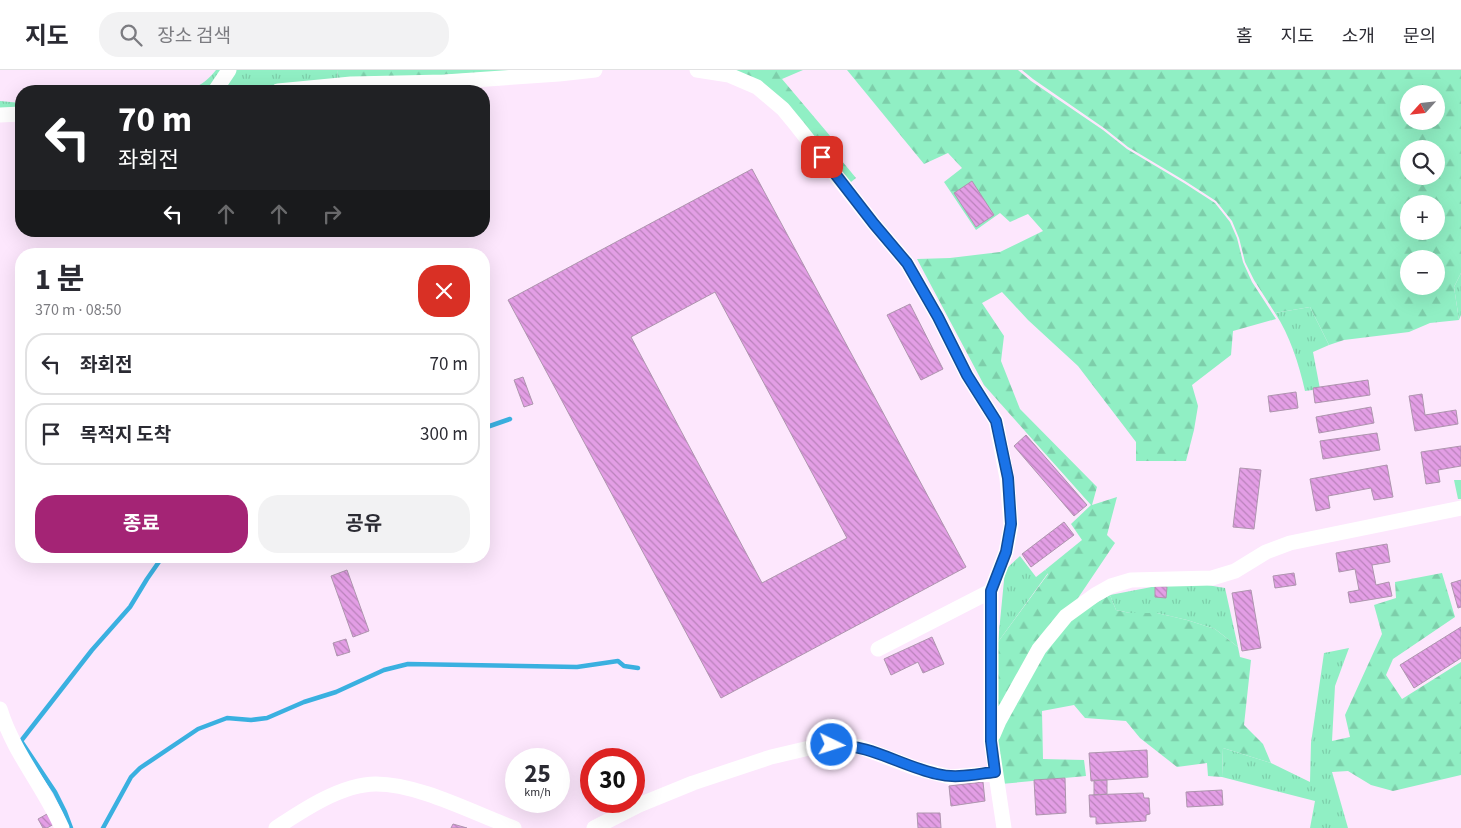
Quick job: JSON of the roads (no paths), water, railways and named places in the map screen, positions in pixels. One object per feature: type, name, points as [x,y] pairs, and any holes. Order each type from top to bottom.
[{"type":"street","points":[[219,85],[229,70]]},
{"type":"street","points":[[341,85],[454,81],[595,70]]},
{"type":"street","points":[[697,70],[729,75],[744,80],[757,87],[783,109],[907,263],[967,375],[996,421],[1008,478],[1011,524],[1006,552],[991,591],[991,741],[1004,828]]},
{"type":"street","points":[[0,115],[15,114]]},
{"type":"street","points":[[991,741],[999,721],[1039,649],[1052,632],[1073,611],[1111,586],[1131,580],[1212,578],[1236,571],[1266,552],[1290,542],[1461,508]]},
{"type":"street","points":[[878,649],[991,591]]},
{"type":"street","points":[[0,709],[4,724],[14,746],[62,828]]},
{"type":"street","points":[[594,828],[639,805],[694,783],[771,757],[822,746],[842,745],[860,747],[915,768],[950,777],[995,772]]},
{"type":"street","points":[[276,828],[318,801],[358,787],[375,784],[399,786],[427,794],[514,828]]},
{"type":"waterway","points":[[490,426],[510,419]]},
{"type":"waterway","points":[[71,828],[55,792],[21,741],[92,650],[130,607],[158,563]]},
{"type":"waterway","points":[[103,828],[131,777],[140,768],[198,729],[227,718],[251,720],[267,718],[304,702],[336,692],[384,670],[408,664],[577,667],[618,661],[624,666],[638,668]]}]
